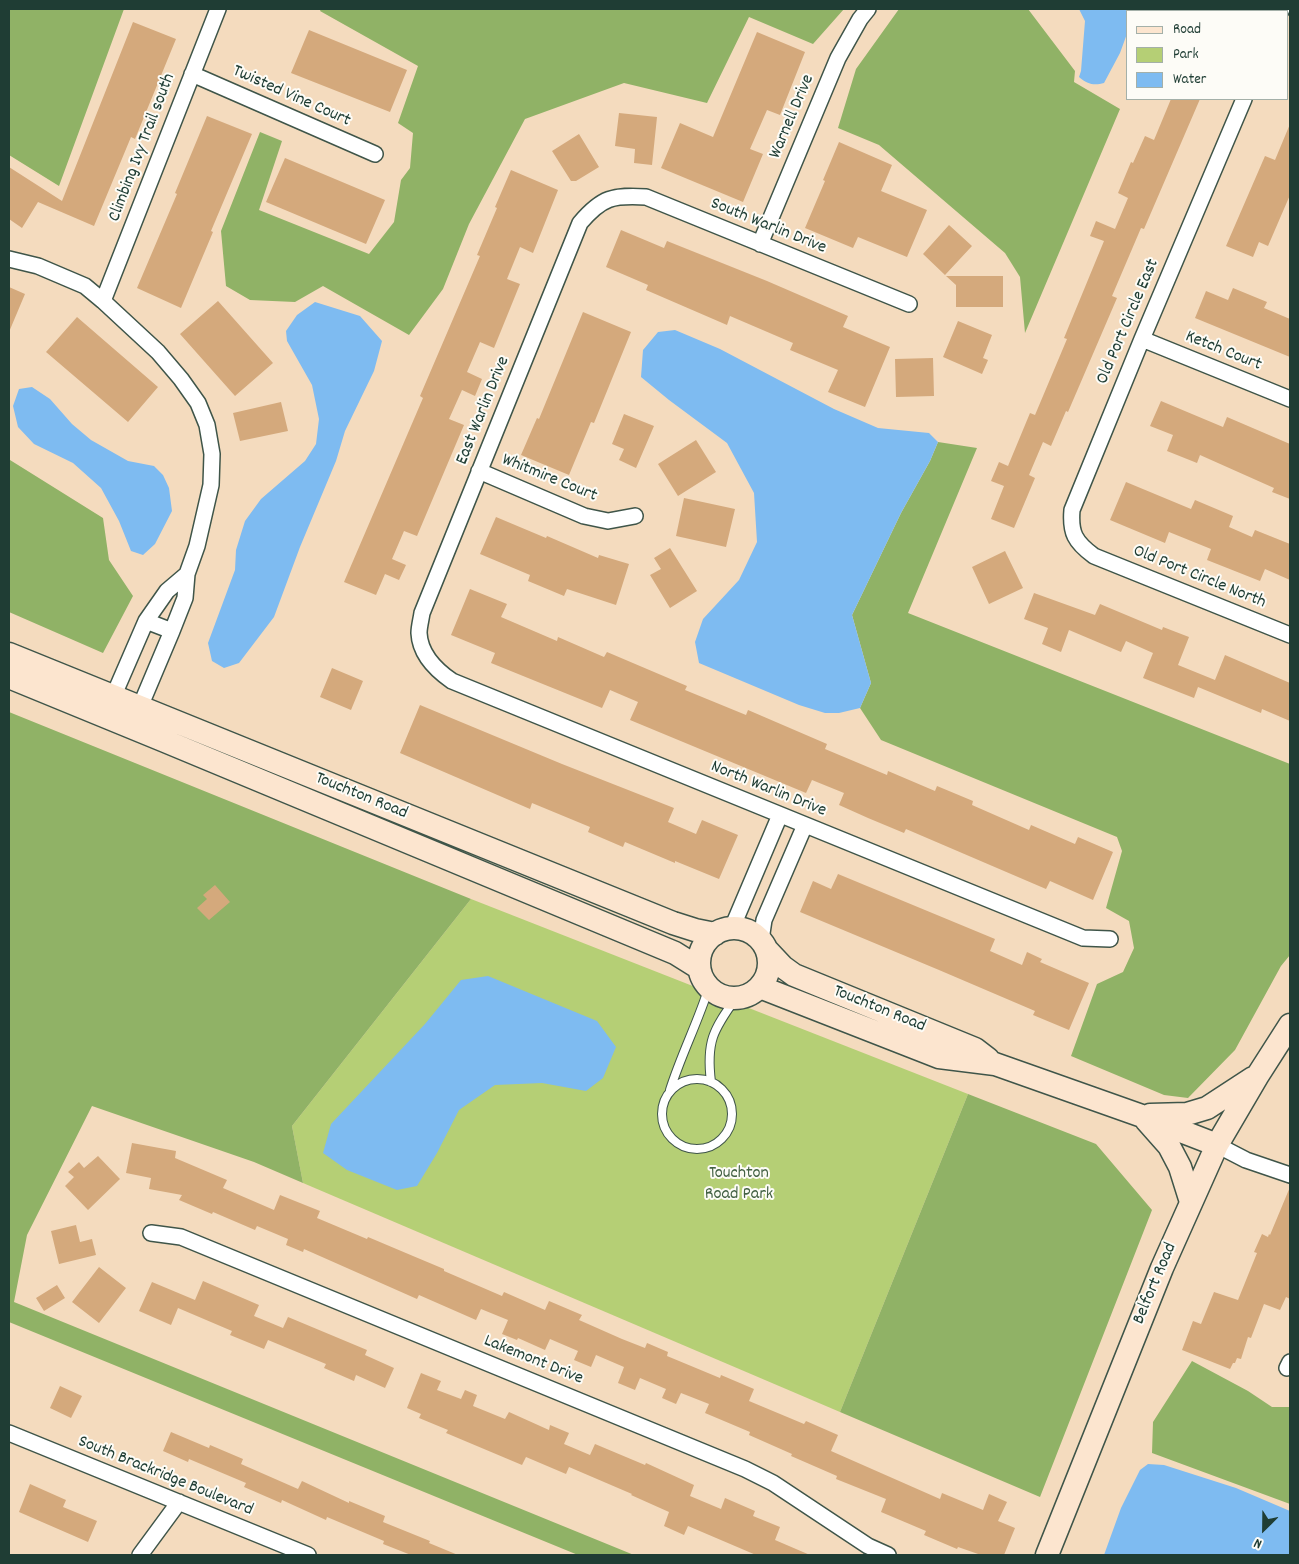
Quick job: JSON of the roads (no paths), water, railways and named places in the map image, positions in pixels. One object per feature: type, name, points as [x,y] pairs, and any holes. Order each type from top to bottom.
[{"type":"street","name":"Climbing Ivy Trail south","points":[[103,301],[218,9]]},
{"type":"street","name":"Warnell Drive","points":[[760,244],[838,58],[860,19],[868,9]]},
{"type":"street","name":"Twisted Vine Court","points":[[192,74],[375,154]]},
{"type":"street","name":"Old Port Circle East","points":[[1094,556],[1082,548],[1075,538],[1071,525],[1072,510],[1244,100]]},
{"type":"street","name":"South Warlin Drive","points":[[611,198],[646,197],[909,304]]},
{"type":"street","name":"East Warlin Drive","points":[[424,652],[419,634],[422,613],[580,223],[592,208],[611,198]]},
{"type":"street","points":[[9,259],[38,266],[85,286],[103,301],[158,352],[181,379],[198,403],[207,425],[212,454],[211,485],[197,546],[187,574],[184,598],[136,717]]},
{"type":"street","name":"Ketch Court","points":[[1142,339],[1290,399]]},
{"type":"street","name":"Whitmire Court","points":[[479,471],[584,516],[608,521],[635,516]]},
{"type":"street","name":"Old Port Circle North","points":[[1094,556],[1290,635]]},
{"type":"street","points":[[109,706],[146,621],[167,591],[187,574]]},
{"type":"street","points":[[146,621],[172,631]]},
{"type":"street","name":"North Warlin Drive","points":[[424,652],[437,670],[452,681],[1082,938],[1110,939]]},
{"type":"street","name":"Touchton Road","points":[[9,654],[109,706],[136,717],[664,920],[695,930],[748,930],[783,967],[794,975],[974,1049],[995,1064]]},
{"type":"street","name":"Touchton Road","points":[[9,677],[109,706]]},
{"type":"street","name":"Touchton Road","points":[[136,717],[676,953],[704,977],[712,990],[723,996],[736,998]]},
{"type":"street","points":[[704,977],[700,954],[705,943],[723,931],[755,872],[780,815]]},
{"type":"street","points":[[736,998],[749,995],[760,988],[766,979],[769,970],[769,960],[764,945],[764,920],[805,825]]},
{"type":"street","points":[[755,872],[780,882]]},
{"type":"street","name":"Touchton Road","points":[[760,988],[939,1057],[995,1064],[1142,1116],[1217,1146]]},
{"type":"street","name":"Belfort Road","points":[[1047,1555],[1162,1268],[1191,1202],[1217,1146],[1258,1075],[1290,1025]]},
{"type":"street","points":[[1142,1116],[1187,1114],[1207,1108],[1258,1075]]},
{"type":"street","points":[[1142,1116],[1169,1146],[1180,1167],[1191,1202]]},
{"type":"street","points":[[1217,1146],[1246,1160],[1290,1175]]},
{"type":"street","name":"Lakemont Drive","points":[[151,1234],[181,1237],[745,1469],[773,1483],[868,1546],[888,1555]]},
{"type":"street","name":"South Brackridge Boulevard","points":[[9,1433],[308,1555]]},
{"type":"street","points":[[140,1555],[179,1502]]},
{"type":"lane","points":[[670,1091],[679,1084],[689,1080],[700,1079],[711,1082],[721,1088],[728,1097],[732,1107],[729,1129],[713,1145],[701,1149],[689,1148],[678,1143],[669,1135],[664,1125],[662,1113],[664,1102],[701,1012],[704,977]]},
{"type":"lane","points":[[711,1082],[709,1052],[711,1041],[721,1019],[736,998]]},
{"type":"water","points":[[1079,9],[1136,9],[1126,10],[1126,36],[1120,53],[1104,83],[1091,84],[1079,77],[1085,21]]},
{"type":"water","points":[[315,302],[360,316],[382,341],[374,371],[345,431],[336,461],[300,547],[274,617],[239,663],[224,668],[212,661],[208,643],[235,570],[236,550],[245,521],[261,499],[305,461],[316,444],[319,419],[312,385],[287,341],[286,331],[297,315]]},
{"type":"water","points":[[675,330],[720,349],[834,409],[878,428],[929,433],[938,442],[930,461],[901,513],[852,615],[871,683],[860,708],[839,713],[825,713],[799,705],[699,663],[695,642],[703,619],[739,580],[757,542],[754,493],[727,443],[641,377],[643,350],[658,332]]},
{"type":"water","points":[[32,387],[50,399],[72,424],[91,440],[128,461],[154,466],[163,475],[169,488],[172,511],[155,544],[143,555],[131,551],[119,521],[101,488],[73,463],[34,444],[18,427],[13,406],[19,389]]},
{"type":"water","points":[[488,976],[597,1021],[616,1047],[603,1078],[586,1091],[542,1083],[495,1085],[459,1110],[437,1153],[417,1186],[397,1190],[347,1170],[323,1153],[331,1124],[425,1024],[461,980]]},
{"type":"water","points":[[1148,1464],[1164,1465],[1236,1488],[1290,1511],[1290,1555],[1104,1555],[1121,1508],[1140,1470]]},
{"type":"park label","name":"Touchton Road Park","points":[[739,1185]]}]
